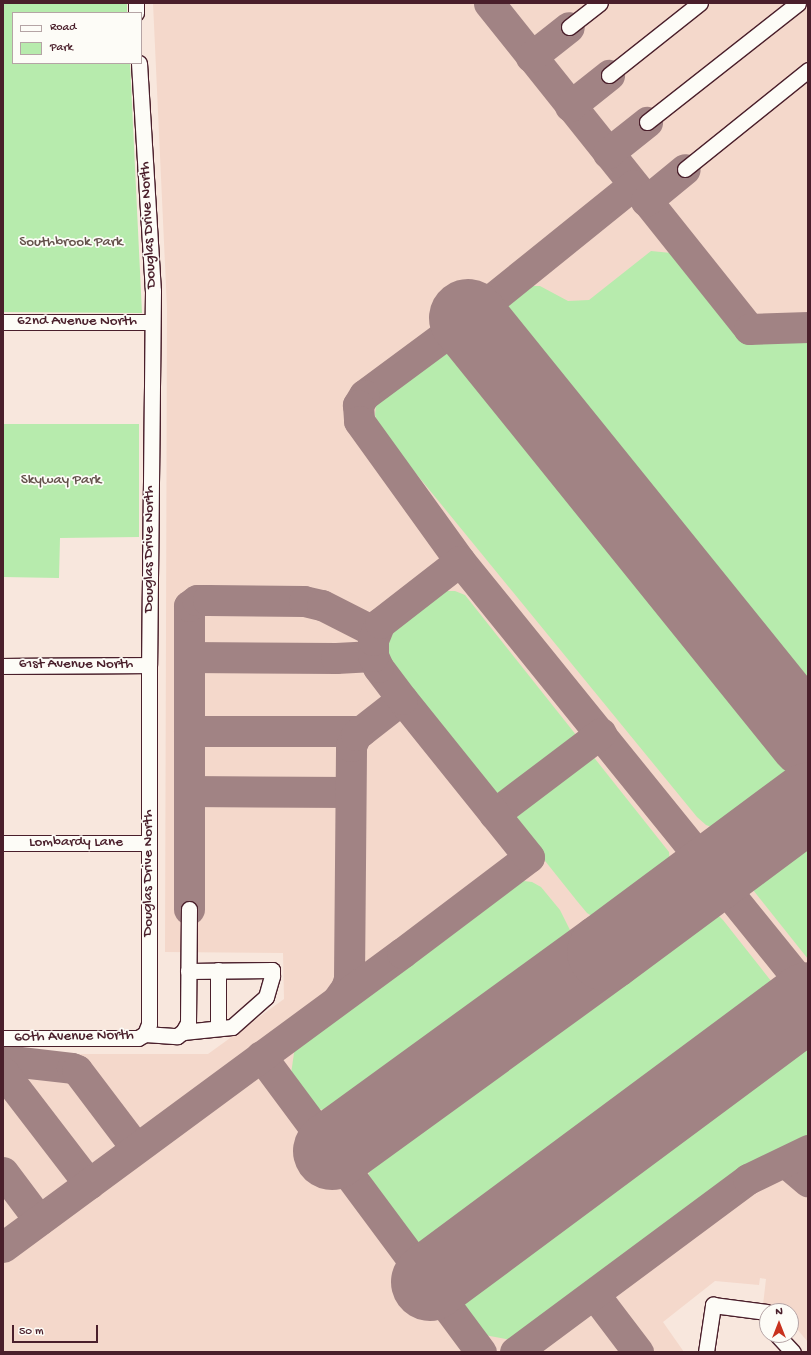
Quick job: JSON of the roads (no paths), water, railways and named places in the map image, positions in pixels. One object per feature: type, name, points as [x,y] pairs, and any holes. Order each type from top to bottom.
[{"type":"street","points":[[569,27],[600,3]]},
{"type":"street","points":[[609,75],[700,3]]},
{"type":"street","points":[[647,122],[798,3]]},
{"type":"street","name":"Douglas Drive North","points":[[139,64],[153,291],[151,322],[149,665],[149,1024],[145,1034]]},
{"type":"street","points":[[686,169],[802,83],[808,70]]},
{"type":"street","name":"62nd Avenue North","points":[[3,322],[151,322]]},
{"type":"street","name":"61st Avenue North","points":[[3,666],[149,665]]},
{"type":"street","name":"Lombardy Lane","points":[[3,843],[149,843]]},
{"type":"street","points":[[184,1032],[189,1018],[188,909]]},
{"type":"street","points":[[188,971],[218,970],[218,1028]]},
{"type":"street","name":"60th Avenue North","points":[[3,1038],[138,1038],[145,1034],[177,1036],[184,1032],[232,1027],[266,997],[270,987],[272,970],[218,970]]},
{"type":"street","points":[[706,1352],[713,1305],[759,1311]]},
{"type":"street","points":[[785,1343],[793,1352]]},
{"type":"park label","name":"Southbrook Park","points":[[71,243]]},
{"type":"park label","name":"Skyway Park","points":[[61,481]]}]
